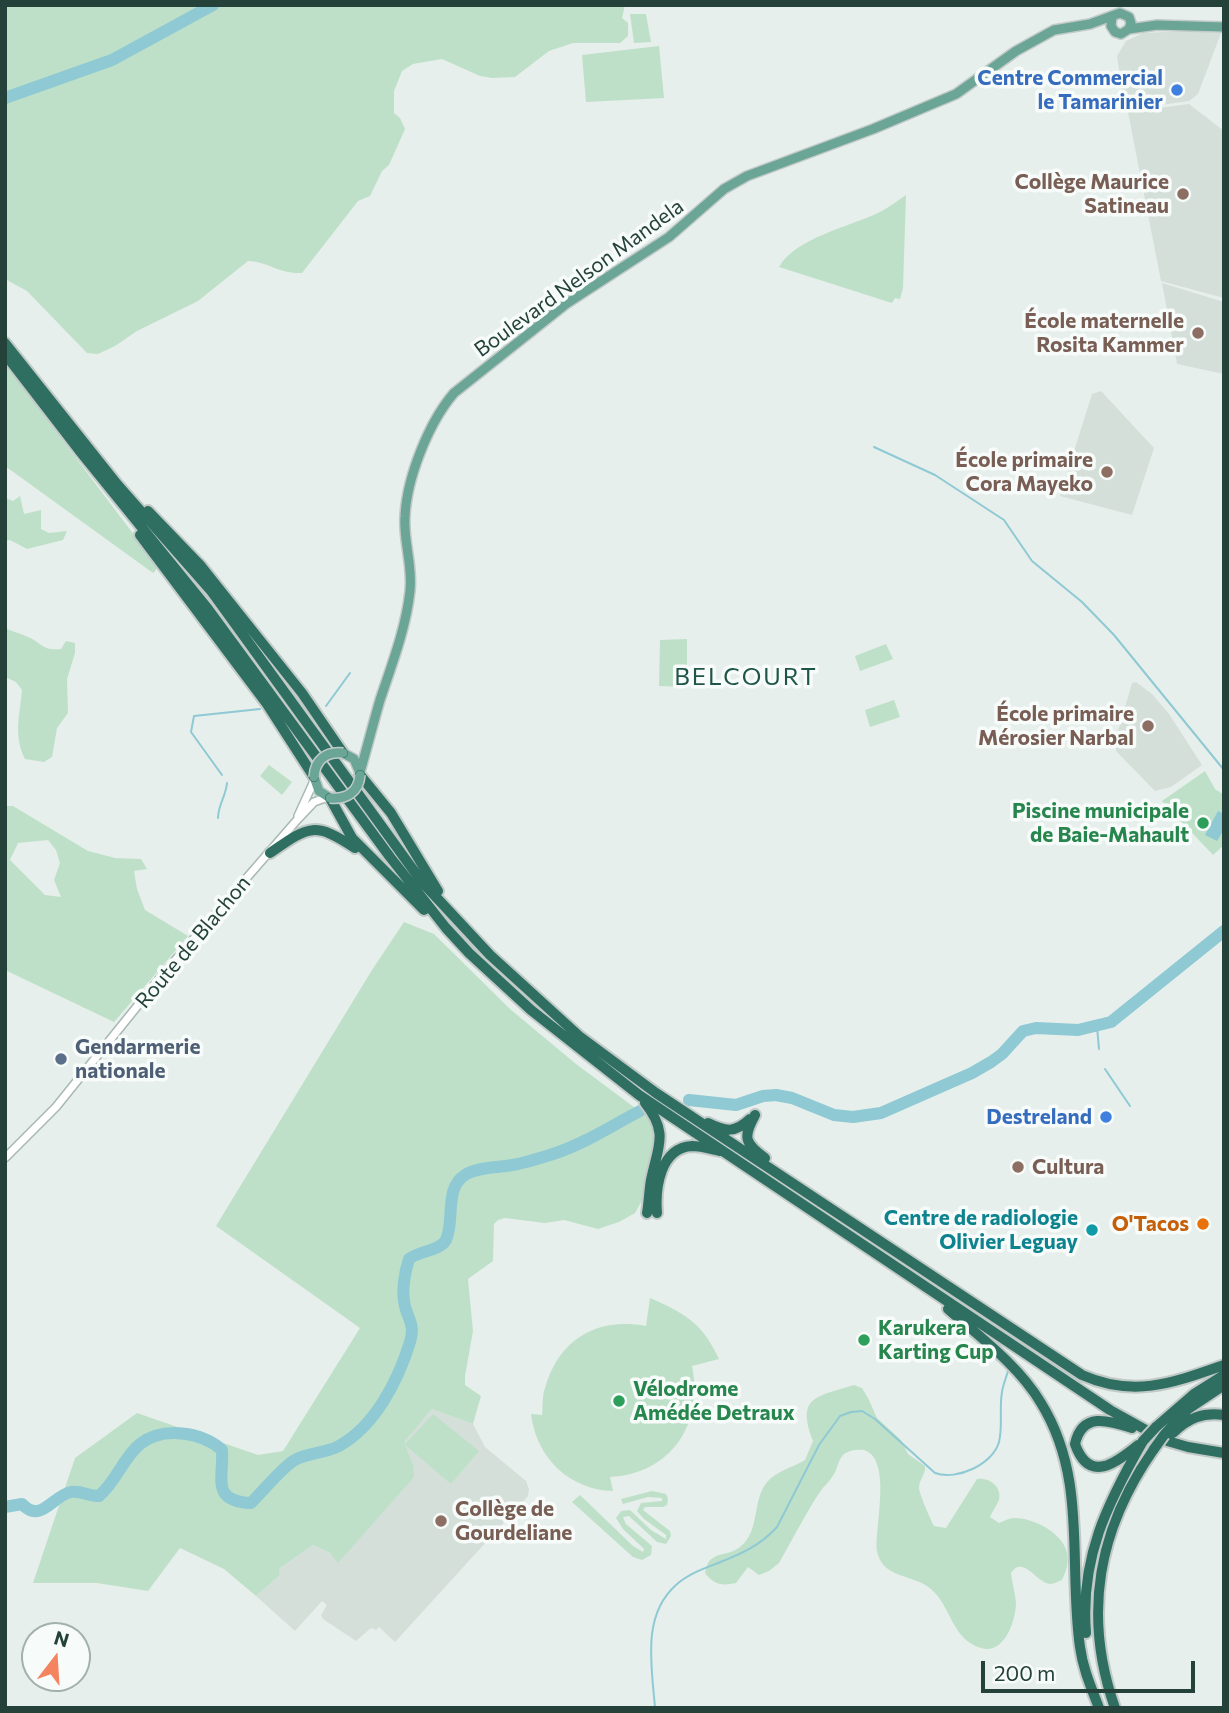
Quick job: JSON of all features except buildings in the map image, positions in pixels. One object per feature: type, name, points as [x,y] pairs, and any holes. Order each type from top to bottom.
[{"type":"highway","points":[[5,343],[208,609],[390,857],[446,928],[484,968],[572,1045],[639,1095],[1110,1410],[1178,1445],[1224,1451]]},
{"type":"highway","points":[[5,354],[114,487],[212,592],[422,883],[464,928],[579,1035],[656,1093],[1067,1366],[1093,1380],[1118,1387],[1147,1387],[1175,1382],[1224,1365]]},
{"type":"highway","points":[[114,487],[150,513],[201,566],[302,693],[344,754]]},
{"type":"highway","points":[[114,487],[117,503],[165,571],[267,704],[314,779]]},
{"type":"highway","points":[[360,773],[391,813],[441,895],[470,928],[512,972],[630,1074]]},
{"type":"highway","points":[[329,797],[352,838],[428,915],[446,928]]},
{"type":"highway","points":[[270,853],[302,832],[320,830],[339,838],[375,861]]},
{"type":"highway","points":[[656,1093],[711,1125],[727,1130],[741,1128],[755,1115],[746,1134],[748,1143],[754,1150],[855,1225]]},
{"type":"highway","points":[[639,1095],[652,1112],[661,1135],[651,1180],[652,1213],[661,1170],[677,1151],[696,1146],[729,1154]]},
{"type":"highway","points":[[920,1283],[978,1334],[1024,1380],[1052,1423],[1061,1446],[1075,1514],[1075,1590],[1080,1647],[1085,1673],[1099,1708]]},
{"type":"highway","points":[[1115,1708],[1100,1642],[1098,1590],[1113,1525],[1139,1473],[1156,1449],[1161,1434],[1194,1394],[1224,1375]]},
{"type":"highway","points":[[1161,1434],[1188,1409],[1224,1385]]},
{"type":"highway","points":[[1161,1434],[1101,1420],[1085,1425],[1077,1433],[1075,1444],[1086,1462],[1098,1467],[1114,1464],[1143,1441],[1161,1434],[1191,1419],[1205,1415],[1224,1415]]},
{"type":"highway","points":[[1094,1693],[1085,1619],[1090,1562],[1109,1501],[1143,1441]]},
{"type":"main road","points":[[1157,25],[1120,13],[1112,17],[1110,23],[1112,29],[1121,34],[1129,29],[1157,25],[1224,27]]},
{"type":"main road","name":"Boulevard Nelson Mandela","points":[[360,773],[410,591],[411,572],[404,517],[409,491],[430,429],[441,407],[454,393],[566,304],[669,237],[717,195],[736,183],[767,167],[873,129],[956,94],[1037,39],[1063,28],[1112,17]]},
{"type":"main road","points":[[1129,17],[1129,29]]},
{"type":"main road","name":"Boulevard Nelson Mandela","points":[[1090,24],[1112,29]]},
{"type":"main road","points":[[344,754],[354,751],[368,739]]},
{"type":"main road","points":[[335,752],[344,754],[356,763],[360,773],[358,785],[351,794],[341,798],[329,797],[319,791],[314,779],[315,768],[322,758],[335,752]]},
{"type":"street","name":"Route de Blachon","points":[[297,820],[314,779]]},
{"type":"street","name":"Route de Blachon","points":[[5,1158],[56,1107],[157,982],[297,820],[314,802],[329,797]]},
{"type":"shaded area","points":[[1143,33],[1221,33],[1198,94],[1189,101],[1125,110],[1117,56],[1126,41]]},
{"type":"shaded area","name":"Collège Maurice Satineau","points":[[1189,104],[1224,131],[1224,298],[1161,281],[1128,112]]},
{"type":"shaded area","name":"École maternelle Rosita Kammer","points":[[1162,283],[1224,302],[1224,374],[1177,364]]},
{"type":"shaded area","name":"École primaire Cora Mayeko","points":[[1101,391],[1154,448],[1132,515],[1060,496],[1092,394]]},
{"type":"shaded area","name":"École primaire Mérosier Narbal","points":[[1136,682],[1152,694],[1169,714],[1202,765],[1171,787],[1155,791],[1116,751],[1116,738],[1132,683]]},
{"type":"shaded area","name":"Collège de Gourdeliane","points":[[432,1409],[473,1424],[485,1447],[526,1481],[528,1496],[395,1642],[379,1627],[376,1630],[371,1628],[356,1641],[323,1619],[321,1615],[327,1605],[322,1601],[295,1631],[256,1596],[280,1575],[278,1570],[313,1545],[330,1553],[339,1562],[413,1464],[403,1442]]},
{"type":"green space","points":[[5,5],[625,5],[622,18],[628,23],[628,36],[620,43],[573,43],[549,51],[515,77],[480,76],[442,59],[413,64],[402,71],[394,91],[394,113],[400,118],[405,129],[389,165],[382,171],[370,196],[358,201],[302,273],[287,272],[248,261],[198,301],[98,354],[87,353],[27,291],[5,279]]},
{"type":"green space","points":[[630,14],[646,14],[651,42],[634,43]]},
{"type":"green space","points":[[659,46],[664,98],[586,102],[582,55]]},
{"type":"green space","points":[[906,195],[903,288],[900,299],[895,298],[892,303],[779,267],[786,257],[810,241],[878,213]]},
{"type":"green space","points":[[5,364],[156,564],[153,573],[5,466]]},
{"type":"green space","points":[[20,496],[24,514],[41,510],[41,529],[49,533],[67,531],[63,540],[27,549],[10,540],[5,541],[5,498],[13,501]]},
{"type":"green space","points":[[5,628],[50,649],[61,649],[66,641],[75,643],[75,653],[67,679],[68,713],[57,728],[52,757],[44,762],[25,759],[21,750],[18,725],[22,690],[16,682],[5,677]]},
{"type":"green space","points":[[687,639],[687,687],[659,686],[660,640]]},
{"type":"green space","points":[[886,644],[893,659],[860,671],[855,656]]},
{"type":"green space","points":[[894,700],[900,717],[870,727],[865,710]]},
{"type":"green space","points":[[269,765],[292,782],[282,795],[260,776]]},
{"type":"green space","name":"Piscine municipale de Baie-Mahault","points":[[1205,771],[1215,789],[1224,795],[1224,845],[1213,855],[1162,801]]},
{"type":"green space","points":[[5,806],[13,806],[88,851],[115,858],[141,859],[147,869],[134,871],[145,910],[188,936],[114,1022],[5,970]],"holes":[[[48,840],[56,850],[60,863],[54,880],[61,897],[45,895],[10,860],[18,843]]]},
{"type":"green space","points":[[404,922],[434,934],[510,1009],[576,1064],[646,1116],[656,1132],[656,1143],[646,1193],[635,1213],[598,1229],[564,1220],[545,1223],[505,1218],[494,1224],[493,1261],[468,1279],[473,1331],[465,1385],[481,1396],[473,1424],[432,1409],[404,1442],[405,1444],[433,1414],[479,1451],[451,1484],[405,1445],[413,1464],[414,1477],[338,1563],[330,1553],[313,1545],[279,1569],[280,1575],[256,1596],[224,1569],[180,1548],[148,1591],[97,1583],[33,1583],[75,1458],[137,1413],[258,1455],[283,1451],[360,1328],[216,1226]]},
{"type":"green space","name":"Vélodrome Amédée Detraux","points":[[650,1298],[692,1321],[706,1337],[719,1359],[692,1366],[693,1407],[687,1426],[666,1456],[650,1467],[632,1474],[610,1477],[613,1491],[582,1485],[569,1478],[548,1457],[534,1430],[531,1414],[542,1415],[544,1391],[551,1371],[570,1344],[582,1335],[612,1325],[646,1326]]},
{"type":"green space","points":[[854,1385],[862,1388],[877,1418],[901,1440],[908,1454],[925,1466],[919,1488],[934,1526],[946,1528],[977,1479],[982,1479],[990,1481],[999,1491],[999,1500],[990,1517],[999,1523],[1014,1518],[1030,1520],[1054,1533],[1065,1546],[1068,1561],[1062,1580],[1046,1583],[1020,1567],[1011,1573],[1016,1601],[1015,1612],[1011,1628],[996,1647],[989,1649],[971,1644],[958,1630],[931,1589],[892,1571],[880,1560],[877,1541],[880,1480],[873,1456],[864,1450],[851,1451],[842,1457],[779,1563],[769,1571],[759,1575],[748,1567],[736,1583],[727,1584],[715,1582],[705,1573],[710,1560],[736,1550],[747,1540],[754,1524],[759,1497],[767,1482],[780,1472],[805,1460],[813,1441],[808,1426],[808,1407],[820,1396]]},
{"type":"green space","points":[[652,1491],[666,1494],[667,1505],[645,1507],[643,1510],[670,1531],[671,1536],[666,1544],[657,1542],[629,1516],[623,1517],[626,1524],[652,1546],[651,1555],[642,1560],[633,1557],[572,1502],[580,1495],[633,1546],[643,1552],[644,1549],[623,1529],[616,1518],[621,1511],[630,1510],[651,1530],[666,1539],[666,1535],[637,1511],[641,1503],[662,1501],[662,1498],[648,1497],[623,1504],[621,1499]]},
{"type":"water","points":[[1218,811],[1224,814],[1224,830],[1217,841],[1205,835]]},
{"type":"waterway","points":[[5,98],[112,60],[213,5]]},
{"type":"waterway","points":[[874,447],[935,475],[1004,520],[1032,561],[1082,602],[1114,635],[1224,770]]},
{"type":"waterway","points":[[326,706],[350,673]]},
{"type":"waterway","points":[[222,775],[191,732],[194,716],[260,709]]},
{"type":"waterway","points":[[218,818],[227,783]]},
{"type":"waterway","points":[[689,1100],[736,1105],[763,1096],[776,1095],[792,1098],[834,1115],[853,1117],[881,1113],[972,1073],[1002,1054],[1023,1031],[1036,1028],[1078,1030],[1111,1022],[1224,931]]},
{"type":"waterway","points":[[1097,1027],[1099,1049]]},
{"type":"waterway","points":[[1105,1069],[1130,1106]]},
{"type":"waterway","points":[[5,1507],[22,1504],[35,1511],[71,1492],[99,1496],[140,1444],[149,1438],[171,1433],[193,1435],[222,1450],[221,1479],[224,1493],[229,1498],[251,1503],[293,1461],[333,1449],[352,1437],[364,1427],[384,1401],[399,1372],[412,1335],[403,1296],[409,1259],[443,1244],[446,1240],[452,1196],[459,1181],[475,1170],[522,1163],[564,1150],[640,1111]]},
{"type":"waterway","points":[[655,1708],[651,1643],[653,1627],[665,1598],[686,1578],[750,1548],[777,1527],[819,1445],[840,1416],[862,1411],[875,1419],[935,1473],[963,1473],[982,1464],[999,1442],[1001,1398],[1008,1371]]},
{"type":"place","name":"Centre Commercial le Tamarinier","points":[[1177,90]]},
{"type":"place","name":"Collège Maurice Satineau","points":[[1183,194]]},
{"type":"place","name":"École maternelle Rosita Kammer","points":[[1198,333]]},
{"type":"place","name":"École primaire Cora Mayeko","points":[[1107,472]]},
{"type":"place","name":"École primaire Mérosier Narbal","points":[[1148,726]]},
{"type":"place","name":"Piscine municipale de Baie-Mahault","points":[[1203,823]]},
{"type":"place","name":"Gendarmerie nationale","points":[[61,1059]]},
{"type":"place","name":"Destreland","points":[[1106,1117]]},
{"type":"place","name":"Cultura","points":[[1018,1167]]},
{"type":"place","name":"O'Tacos","points":[[1203,1224]]},
{"type":"place","name":"Centre de radiologie Olivier Leguay","points":[[1092,1230]]},
{"type":"place","name":"Karukera Karting Cup","points":[[864,1340]]},
{"type":"place","name":"Vélodrome Amédée Detraux","points":[[619,1401]]},
{"type":"place","name":"Collège de Gourdeliane","points":[[441,1521]]},
{"type":"district","name":"BELCOURT","points":[[746,677]]}]
